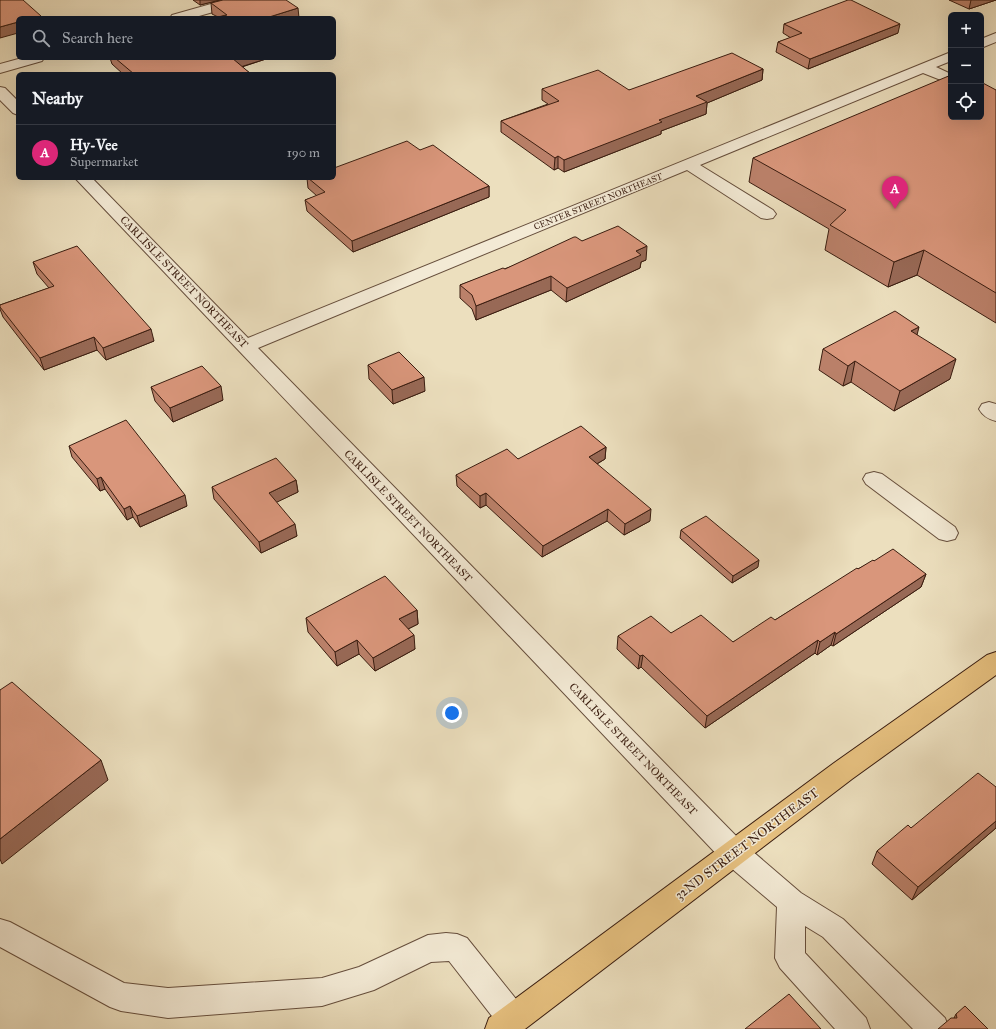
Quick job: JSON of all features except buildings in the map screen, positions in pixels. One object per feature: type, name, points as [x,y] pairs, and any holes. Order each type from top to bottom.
[{"type":"main road","name":"32ND STREET NORTHEAST","points":[[507,1024],[843,771],[996,662]]},
{"type":"street","points":[[184,16],[240,0]]},
{"type":"street","points":[[984,43],[996,37]]},
{"type":"street","name":"CENTER STREET NORTHEAST","points":[[245,346],[948,57]]},
{"type":"street","points":[[0,69],[30,60]]},
{"type":"street","points":[[923,67],[948,79]]},
{"type":"street","points":[[0,91],[16,108]]},
{"type":"street","points":[[688,164],[767,214]]},
{"type":"street","name":"CARLISLE STREET NORTHEAST","points":[[85,180],[734,853],[791,902],[833,928],[934,1029]]},
{"type":"street","points":[[874,479],[947,533]]},
{"type":"street","points":[[791,902],[790,958],[855,1029]]},
{"type":"street","points":[[0,932],[121,997],[168,1002],[322,992],[363,980],[428,949],[446,947],[457,948],[507,1024]]},
{"type":"place","name":"Hy-Vee","points":[[895,209]]}]
